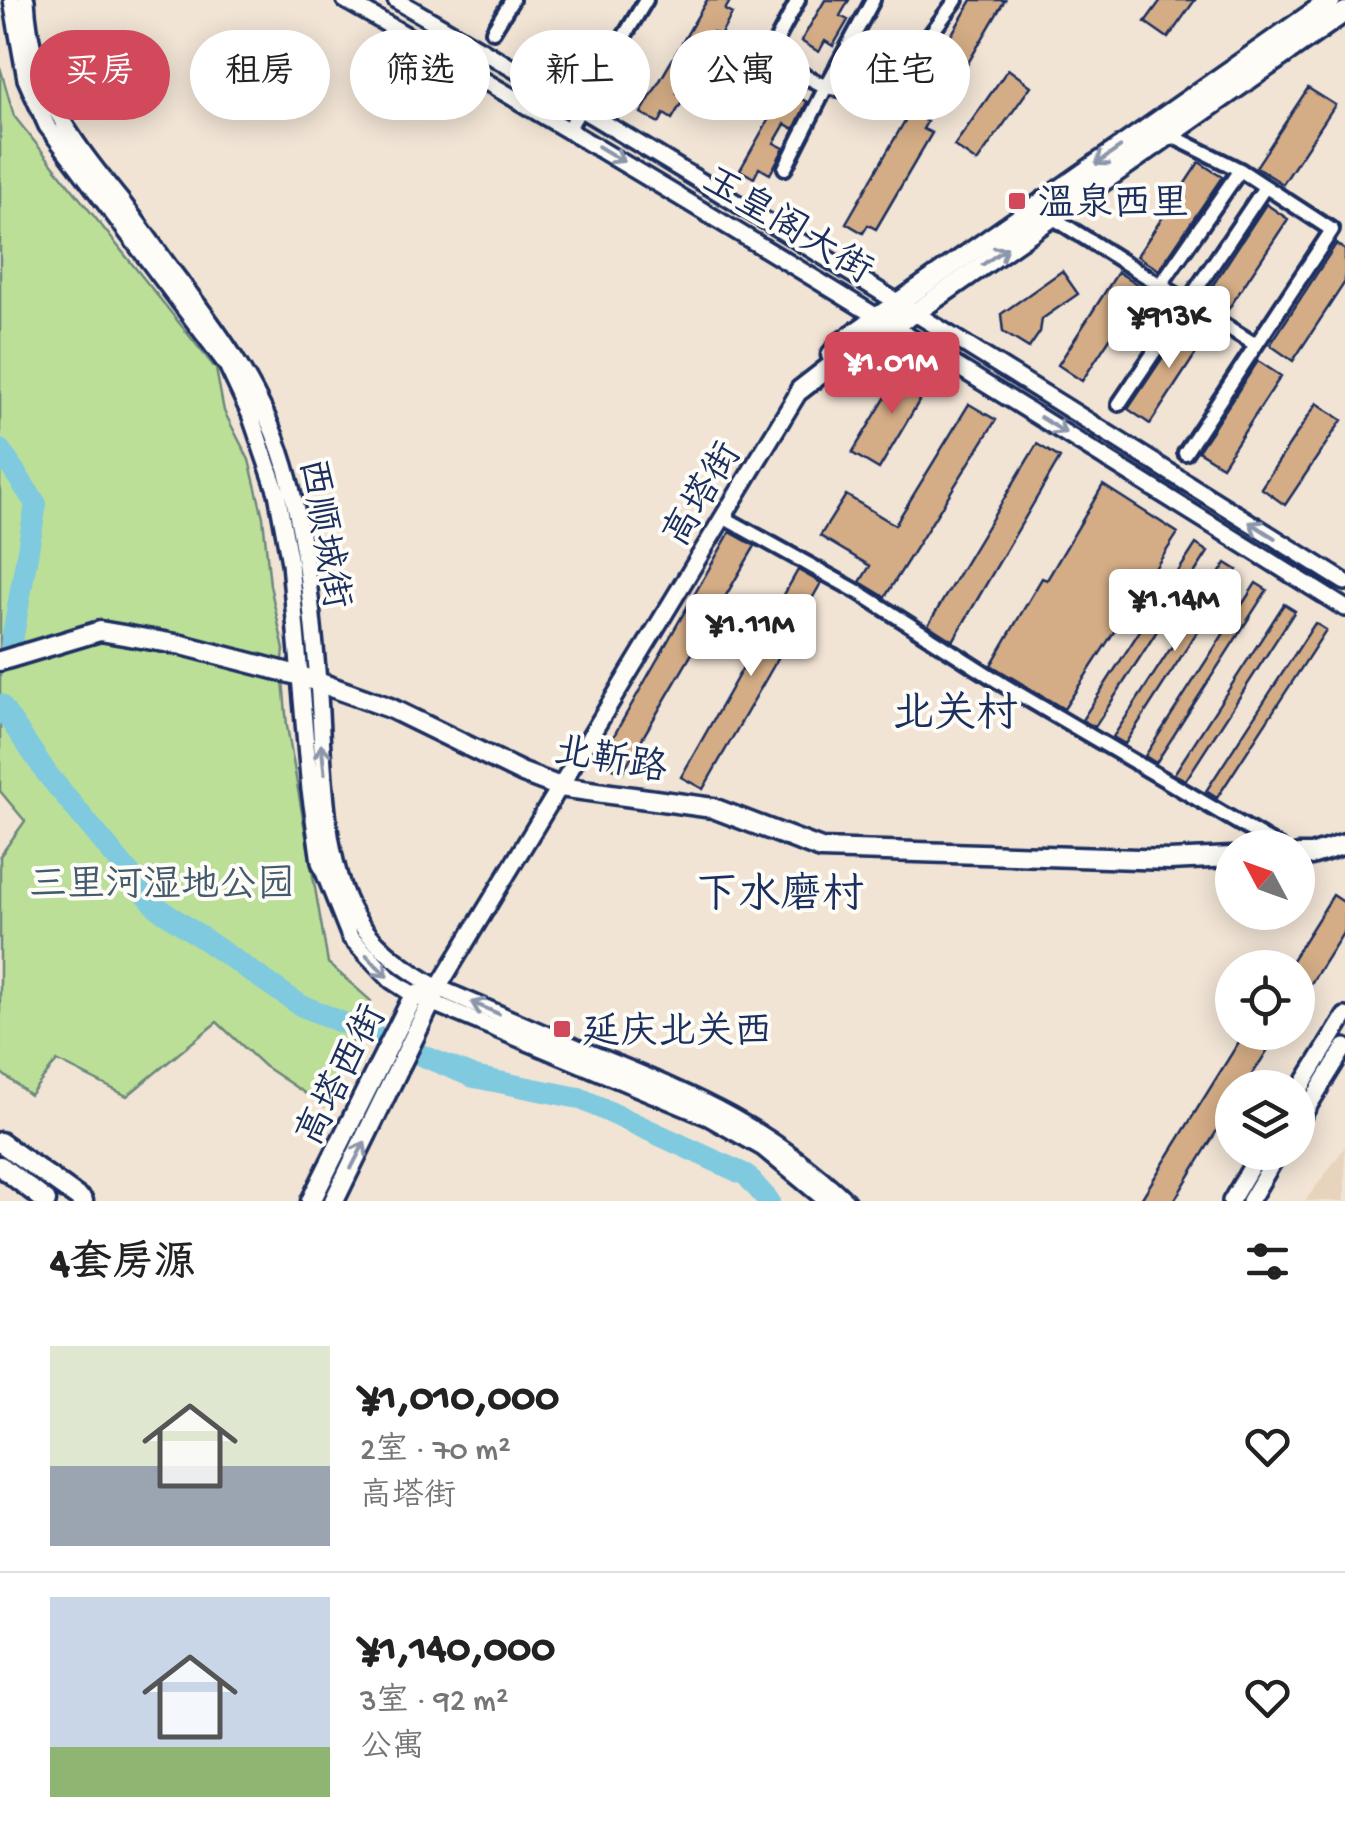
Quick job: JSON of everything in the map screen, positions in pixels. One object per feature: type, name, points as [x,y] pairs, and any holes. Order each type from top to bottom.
[{"type":"main road","name":"高塔街","points":[[1165,127],[1332,0]]},
{"type":"main road","name":"高塔街","points":[[800,390],[842,342],[888,321],[1165,127],[1345,12]]},
{"type":"main road","name":"北靳路","points":[[0,660],[100,631],[182,645],[309,679],[390,708],[523,773],[560,786],[713,808],[821,849],[1215,859]]},
{"type":"main road","points":[[1315,853],[1345,844]]},
{"type":"main road","name":"高塔西街","points":[[311,1201],[414,995],[435,996],[334,1201]]},
{"type":"main road","points":[[0,1142],[83,1201]]},
{"type":"main road","points":[[0,1166],[46,1201]]},
{"type":"street","name":"西顺城街","points":[[12,0],[26,78],[47,126],[216,350],[250,414],[277,492],[329,824],[343,886],[362,926],[435,996]]},
{"type":"street","name":"西顺城街","points":[[26,0],[28,32],[48,100],[90,166],[122,201],[211,321],[250,384],[280,448],[295,508],[309,679]]},
{"type":"street","name":"玉皇阁大街","points":[[345,0],[569,128],[888,321],[1345,608]]},
{"type":"street","name":"玉皇阁大街","points":[[396,0],[510,67]]},
{"type":"street","points":[[493,31],[512,0]]},
{"type":"street","points":[[628,30],[646,0]]},
{"type":"street","points":[[798,0],[768,57],[826,87],[884,97],[956,0]]},
{"type":"street","points":[[785,168],[874,0]]},
{"type":"street","points":[[569,128],[574,120]]},
{"type":"street","name":"玉皇阁大街","points":[[601,120],[909,307],[1345,582]]},
{"type":"street","points":[[1165,127],[1332,230],[1185,453]]},
{"type":"street","points":[[1161,284],[1240,170]]},
{"type":"street","points":[[1119,404],[1265,188]]},
{"type":"street","points":[[1044,210],[1256,346]]},
{"type":"street","name":"高塔街","points":[[435,996],[800,390]]},
{"type":"street","points":[[723,517],[860,593],[1007,687],[1251,830]]},
{"type":"street","points":[[309,679],[320,862],[350,937],[391,980],[414,995]]},
{"type":"street","points":[[435,996],[708,1117],[763,1148],[827,1201]]},
{"type":"street","points":[[435,996],[714,1105],[774,1140],[846,1201]]},
{"type":"street","points":[[1312,1070],[1345,1016]]},
{"type":"street","points":[[1315,1096],[1345,1047]]},
{"type":"street","points":[[1231,1201],[1249,1170]]},
{"type":"street","points":[[1250,1201],[1268,1170]]},
{"type":"shaded area","points":[[1345,1147],[1345,1201],[1305,1201]]},
{"type":"green space","name":"三里河湿地公园","points":[[0,67],[14,116],[216,369],[224,411],[249,460],[263,517],[270,585],[284,650],[287,726],[328,963],[371,1001],[324,1106],[264,1066],[217,1022],[127,1096],[57,1061],[30,1095],[0,1072],[0,856],[25,821],[0,791]]},
{"type":"building","points":[[707,0],[729,3],[725,10],[732,14],[723,30],[689,30]]},
{"type":"building","points":[[825,0],[849,0],[840,16],[848,20],[842,30],[830,30],[830,44],[825,41],[819,52],[810,46],[807,30]]},
{"type":"building","points":[[972,0],[1005,0],[970,60],[970,30],[954,30]]},
{"type":"building","points":[[1161,0],[1195,0],[1168,38],[1145,22]]},
{"type":"building","points":[[670,63],[670,118],[664,114],[659,123],[650,118],[650,98]]},
{"type":"building","points":[[1008,69],[1031,86],[977,162],[954,146]]},
{"type":"building","points":[[1308,88],[1335,105],[1283,184],[1256,167]]},
{"type":"building","points":[[768,120],[798,120],[794,129],[785,124],[774,143],[784,148],[770,174],[759,168],[754,178],[740,170]]},
{"type":"building","points":[[905,120],[927,122],[923,129],[932,133],[876,229],[868,225],[863,233],[846,223]]},
{"type":"building","points":[[1199,162],[1222,177],[1159,270],[1137,256]]},
{"type":"building","points":[[1266,204],[1288,219],[1225,314],[1203,300]]},
{"type":"building","points":[[1336,244],[1345,250],[1345,282],[1293,361],[1270,345]]},
{"type":"building","points":[[1062,271],[1078,294],[1042,319],[1040,332],[1029,348],[1003,332],[1001,314]]},
{"type":"building","points":[[1118,272],[1143,288],[1082,381],[1058,365]]},
{"type":"building","points":[[1189,318],[1210,332],[1150,424],[1128,409]]},
{"type":"building","points":[[1258,361],[1281,376],[1222,466],[1198,451]]},
{"type":"building","points":[[905,365],[931,381],[879,469],[852,453]]},
{"type":"building","points":[[1317,403],[1342,420],[1285,505],[1261,488]]},
{"type":"building","points":[[969,404],[996,420],[885,597],[860,582],[870,566],[820,536],[846,495],[895,525]]},
{"type":"building","points":[[1037,444],[1060,458],[953,641],[928,625]]},
{"type":"building","points":[[1103,485],[1178,533],[1064,709],[991,665]]},
{"type":"building","points":[[730,532],[755,546],[622,773],[600,760]]},
{"type":"building","points":[[1196,544],[1208,552],[1095,727],[1082,720]]},
{"type":"building","points":[[1226,563],[1237,570],[1125,744],[1113,737]]},
{"type":"building","points":[[798,570],[821,583],[703,789],[681,777]]},
{"type":"building","points":[[1256,583],[1267,590],[1156,763],[1145,756]]},
{"type":"building","points":[[1284,604],[1295,611],[1186,780],[1174,774]]},
{"type":"building","points":[[1315,623],[1326,630],[1217,798],[1206,791]]},
{"type":"building","points":[[1333,895],[1345,903],[1345,930],[1315,977],[1315,950],[1298,950],[1311,930],[1315,930]]},
{"type":"building","points":[[1234,1050],[1268,1050],[1255,1070],[1221,1070]]},
{"type":"building","points":[[1215,1080],[1215,1134],[1174,1201],[1140,1201]]},
{"type":"waterway","points":[[0,450],[36,504],[11,647]]},
{"type":"waterway","points":[[0,705],[48,775],[157,907],[300,1005],[474,1077],[579,1098],[746,1175],[769,1201]]},
{"type":"place","name":"温泉西里","points":[[1017,201]]},
{"type":"place","name":"延庆北关西","points":[[562,1029]]},
{"type":"district","name":"北关村","points":[[955,710]]},
{"type":"district","name":"下水磨村","points":[[780,891]]}]
